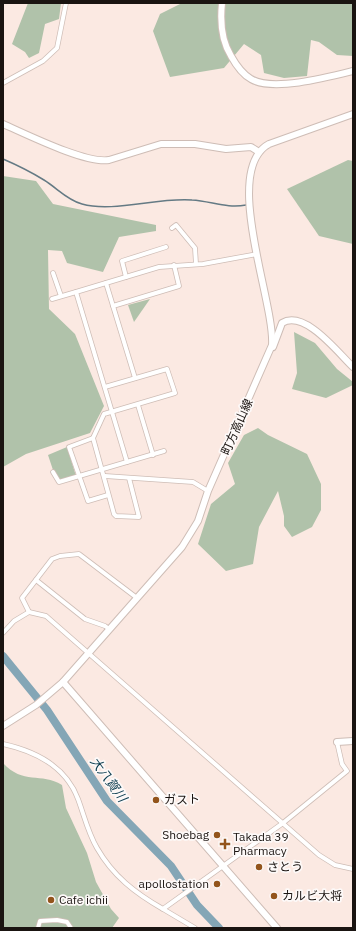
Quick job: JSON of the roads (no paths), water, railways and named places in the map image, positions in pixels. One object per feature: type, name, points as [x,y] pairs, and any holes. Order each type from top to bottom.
[{"type":"street","points":[[3,83],[43,61],[57,48],[66,3]]},
{"type":"street","points":[[222,3],[222,31],[224,40],[236,65],[251,79],[270,83],[290,83],[326,78],[353,71]]},
{"type":"street","points":[[3,124],[82,157],[108,160],[161,144],[195,144],[226,149],[251,147],[259,152],[269,144],[353,114]]},
{"type":"street","name":"町方高山線","points":[[3,726],[30,710],[63,682],[182,547],[193,531],[208,491],[270,352],[271,326],[249,205],[252,168],[259,152]]},
{"type":"street","points":[[172,228],[176,225],[195,248],[196,264]]},
{"type":"street","points":[[126,277],[122,261],[166,247]]},
{"type":"street","points":[[52,299],[126,277],[174,265],[196,264],[257,254]]},
{"type":"street","points":[[113,306],[179,286],[174,265]]},
{"type":"street","points":[[53,273],[61,296]]},
{"type":"street","points":[[106,283],[135,378]]},
{"type":"street","points":[[76,292],[127,462]]},
{"type":"street","points":[[270,352],[278,337],[282,323],[289,320],[295,321],[317,332],[353,367]]},
{"type":"street","points":[[105,388],[167,369],[175,393],[104,414],[93,438],[105,476],[108,495],[116,516],[139,517],[128,478]]},
{"type":"street","points":[[138,405],[153,455]]},
{"type":"street","points":[[93,438],[69,447],[88,501],[108,495]]},
{"type":"street","points":[[53,472],[60,482],[164,451]]},
{"type":"street","points":[[105,476],[193,482],[208,491]]},
{"type":"street","points":[[29,612],[22,598],[52,559],[60,556],[79,554],[137,598]]},
{"type":"street","points":[[36,580],[85,619],[105,626],[109,629]]},
{"type":"street","points":[[3,633],[14,622],[29,612],[46,616],[328,861],[335,865],[353,869]]},
{"type":"street","points":[[63,682],[277,928]]},
{"type":"street","points":[[163,909],[283,823],[347,771],[342,764],[337,742],[353,741]]},
{"type":"street","points":[[3,744],[38,756],[66,776],[77,797],[97,847],[129,887],[195,928]]},
{"type":"street","points":[[38,928],[40,921],[57,920],[68,922],[71,928]]},
{"type":"waterway","points":[[3,159],[34,174],[67,197],[82,204],[107,207],[165,201],[192,200],[232,206],[246,205]]},
{"type":"waterway","name":"大八賀川","points":[[3,656],[47,710],[107,801],[171,866],[197,905],[219,928]]},
{"type":"place","name":"ガスト","points":[[156,800]]},
{"type":"place","name":"Shoebag","points":[[217,835]]},
{"type":"place","name":"Takada 39 Pharmacy","points":[[225,844]]},
{"type":"place","name":"さとう","points":[[259,867]]},
{"type":"place","name":"apollostation","points":[[217,884]]},
{"type":"place","name":"カルビ大将","points":[[274,896]]},
{"type":"place","name":"Cafe ichii","points":[[51,900]]}]
